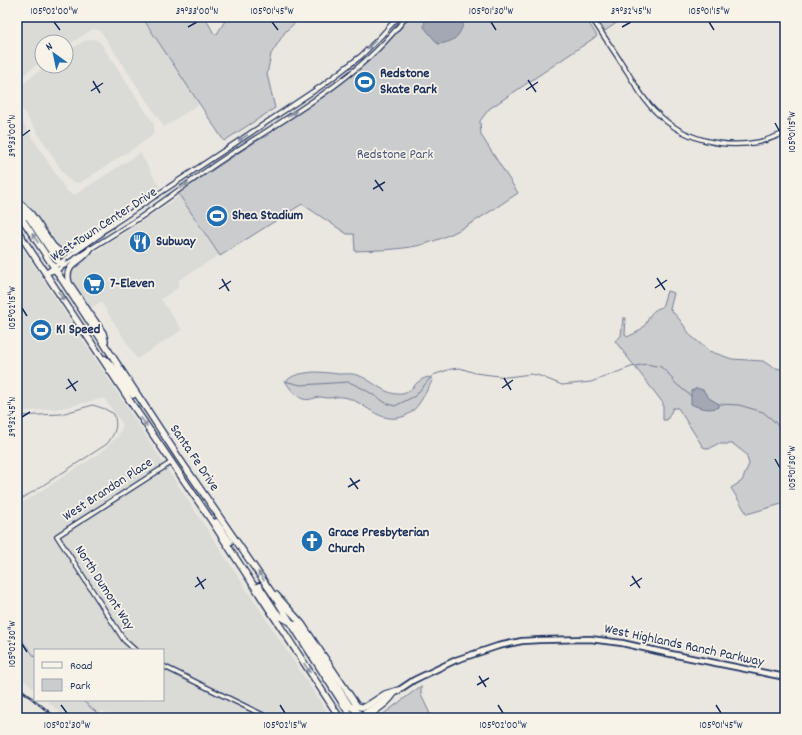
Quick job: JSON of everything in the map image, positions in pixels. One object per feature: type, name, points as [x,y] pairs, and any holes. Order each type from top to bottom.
[{"type":"highway","points":[[17,200],[31,214],[53,246],[61,253],[67,252],[111,224]]},
{"type":"highway","name":"Santa Fe Drive","points":[[17,209],[29,218],[108,349],[272,593],[352,718]]},
{"type":"highway","name":"Santa Fe Drive","points":[[17,230],[172,462],[340,718]]},
{"type":"highway","points":[[90,249],[87,255],[71,266],[68,270],[68,278],[69,283],[103,333],[108,349]]},
{"type":"highway","points":[[98,352],[111,365],[131,391],[185,472],[187,474],[191,474]]},
{"type":"highway","points":[[205,512],[220,526],[276,612],[281,617],[298,626],[349,705],[359,717]]},
{"type":"highway","points":[[272,593],[278,597],[302,624],[357,706],[362,708],[365,707],[385,694],[397,691]]},
{"type":"highway","points":[[367,718],[385,705],[397,691]]},
{"type":"highway","points":[[329,701],[334,718]]},
{"type":"main road","name":"West Highlands Ranch Parkway","points":[[359,717],[397,691],[434,669],[481,652],[522,641],[558,638],[590,639],[622,643],[666,654],[785,677]]},
{"type":"street","name":"West Town Center Drive","points":[[58,266],[105,231],[111,224],[323,85],[361,56],[398,17]]},
{"type":"street","name":"West Town Center Drive","points":[[46,273],[90,249],[141,216],[332,87],[365,61],[386,41],[406,17]]},
{"type":"street","points":[[591,17],[644,99],[668,123],[687,134],[708,142],[726,144],[745,144],[765,140],[785,132]]},
{"type":"street","name":"West Brandon Place","points":[[57,536],[172,462]]},
{"type":"street","name":"North Dumont Way","points":[[57,536],[124,640],[135,649]]},
{"type":"street","points":[[164,666],[269,718]]},
{"type":"shaded area","points":[[17,17],[142,17],[199,104],[164,127],[102,33],[93,29],[74,41],[74,34],[34,34],[34,67],[17,80]]},
{"type":"shaded area","points":[[431,17],[465,17],[460,32],[454,39],[438,44],[424,27],[425,21]]},
{"type":"shaded area","points":[[93,39],[100,42],[154,124],[154,131],[151,137],[80,183],[72,182],[66,177],[17,101],[17,89],[35,74],[74,74],[74,48],[84,41]]},
{"type":"shaded area","points":[[17,114],[66,190],[71,194],[76,194],[140,153],[159,186],[61,251],[33,210],[17,194]]},
{"type":"shaded area","points":[[180,196],[219,255],[179,280],[178,288],[161,299],[182,330],[137,359],[101,302],[89,309],[71,282],[69,274],[73,267]]},
{"type":"shaded area","points":[[17,240],[331,718],[117,718],[102,711],[96,718],[66,718],[47,701],[164,701],[164,649],[34,649],[34,689],[17,674],[17,506],[99,454],[118,436],[123,425],[104,398],[62,408],[17,412]]},
{"type":"shaded area","points":[[697,388],[703,390],[709,398],[719,404],[719,407],[712,409],[697,407],[691,404],[691,391]]},
{"type":"green space","points":[[142,17],[205,17],[214,34],[217,34],[226,19],[233,19],[235,17],[301,17],[285,32],[271,54],[267,74],[275,108],[224,141]]},
{"type":"green space","name":"Redstone Park","points":[[410,17],[585,17],[597,36],[489,109],[480,121],[481,135],[518,193],[452,234],[428,243],[411,247],[382,250],[355,251],[354,234],[347,234],[302,204],[220,256],[178,193],[255,142],[270,134],[277,127],[355,73],[394,36]]},
{"type":"green space","points":[[595,17],[625,17],[605,31]]},
{"type":"green space","points":[[667,291],[674,293],[670,309],[691,336],[709,351],[732,359],[763,361],[772,367],[785,370],[785,503],[747,514],[731,488],[742,481],[749,464],[746,454],[733,444],[717,444],[709,449],[703,447],[678,408],[673,408],[667,420],[663,420],[663,403],[615,341],[621,336],[623,318],[626,318],[625,334],[627,337],[636,333],[644,326],[653,311],[662,307]]},
{"type":"green space","points":[[314,372],[357,375],[365,378],[385,391],[396,394],[405,393],[424,378],[429,377],[433,380],[414,410],[405,416],[387,418],[351,399],[343,397],[321,397],[308,400],[303,399],[293,392],[286,382],[291,377],[303,373]]},
{"type":"green space","points":[[421,686],[421,695],[432,718],[378,718]]},
{"type":"waterway","points":[[284,381],[301,385],[349,382],[364,389],[386,403],[395,406],[415,396],[433,375],[451,369],[460,368],[475,373],[507,377],[531,374],[562,385],[591,382],[631,367],[646,364],[661,367],[668,373],[675,383],[691,396]]},
{"type":"waterway","points":[[719,404],[739,405],[763,412],[774,421],[785,435]]},
{"type":"waterway","points":[[17,416],[61,414],[93,405],[114,414],[116,423],[114,433],[107,444],[17,502]]},
{"type":"waterway","points":[[17,634],[34,656]]},
{"type":"waterway","points":[[83,701],[103,718]]},
{"type":"railway","points":[[17,686],[34,700]]},
{"type":"railway","points":[[35,701],[56,718]]},
{"type":"railway","points":[[17,712],[24,718]]},
{"type":"place","name":"Redstone Skate Park","points":[[365,82]]},
{"type":"place","name":"Shea Stadium","points":[[217,216]]},
{"type":"place","name":"Subway","points":[[140,242]]},
{"type":"place","name":"7-Eleven","points":[[94,284]]},
{"type":"place","name":"K1 Speed","points":[[41,330]]},
{"type":"place","name":"Grace Presbyterian Church","points":[[312,541]]}]
